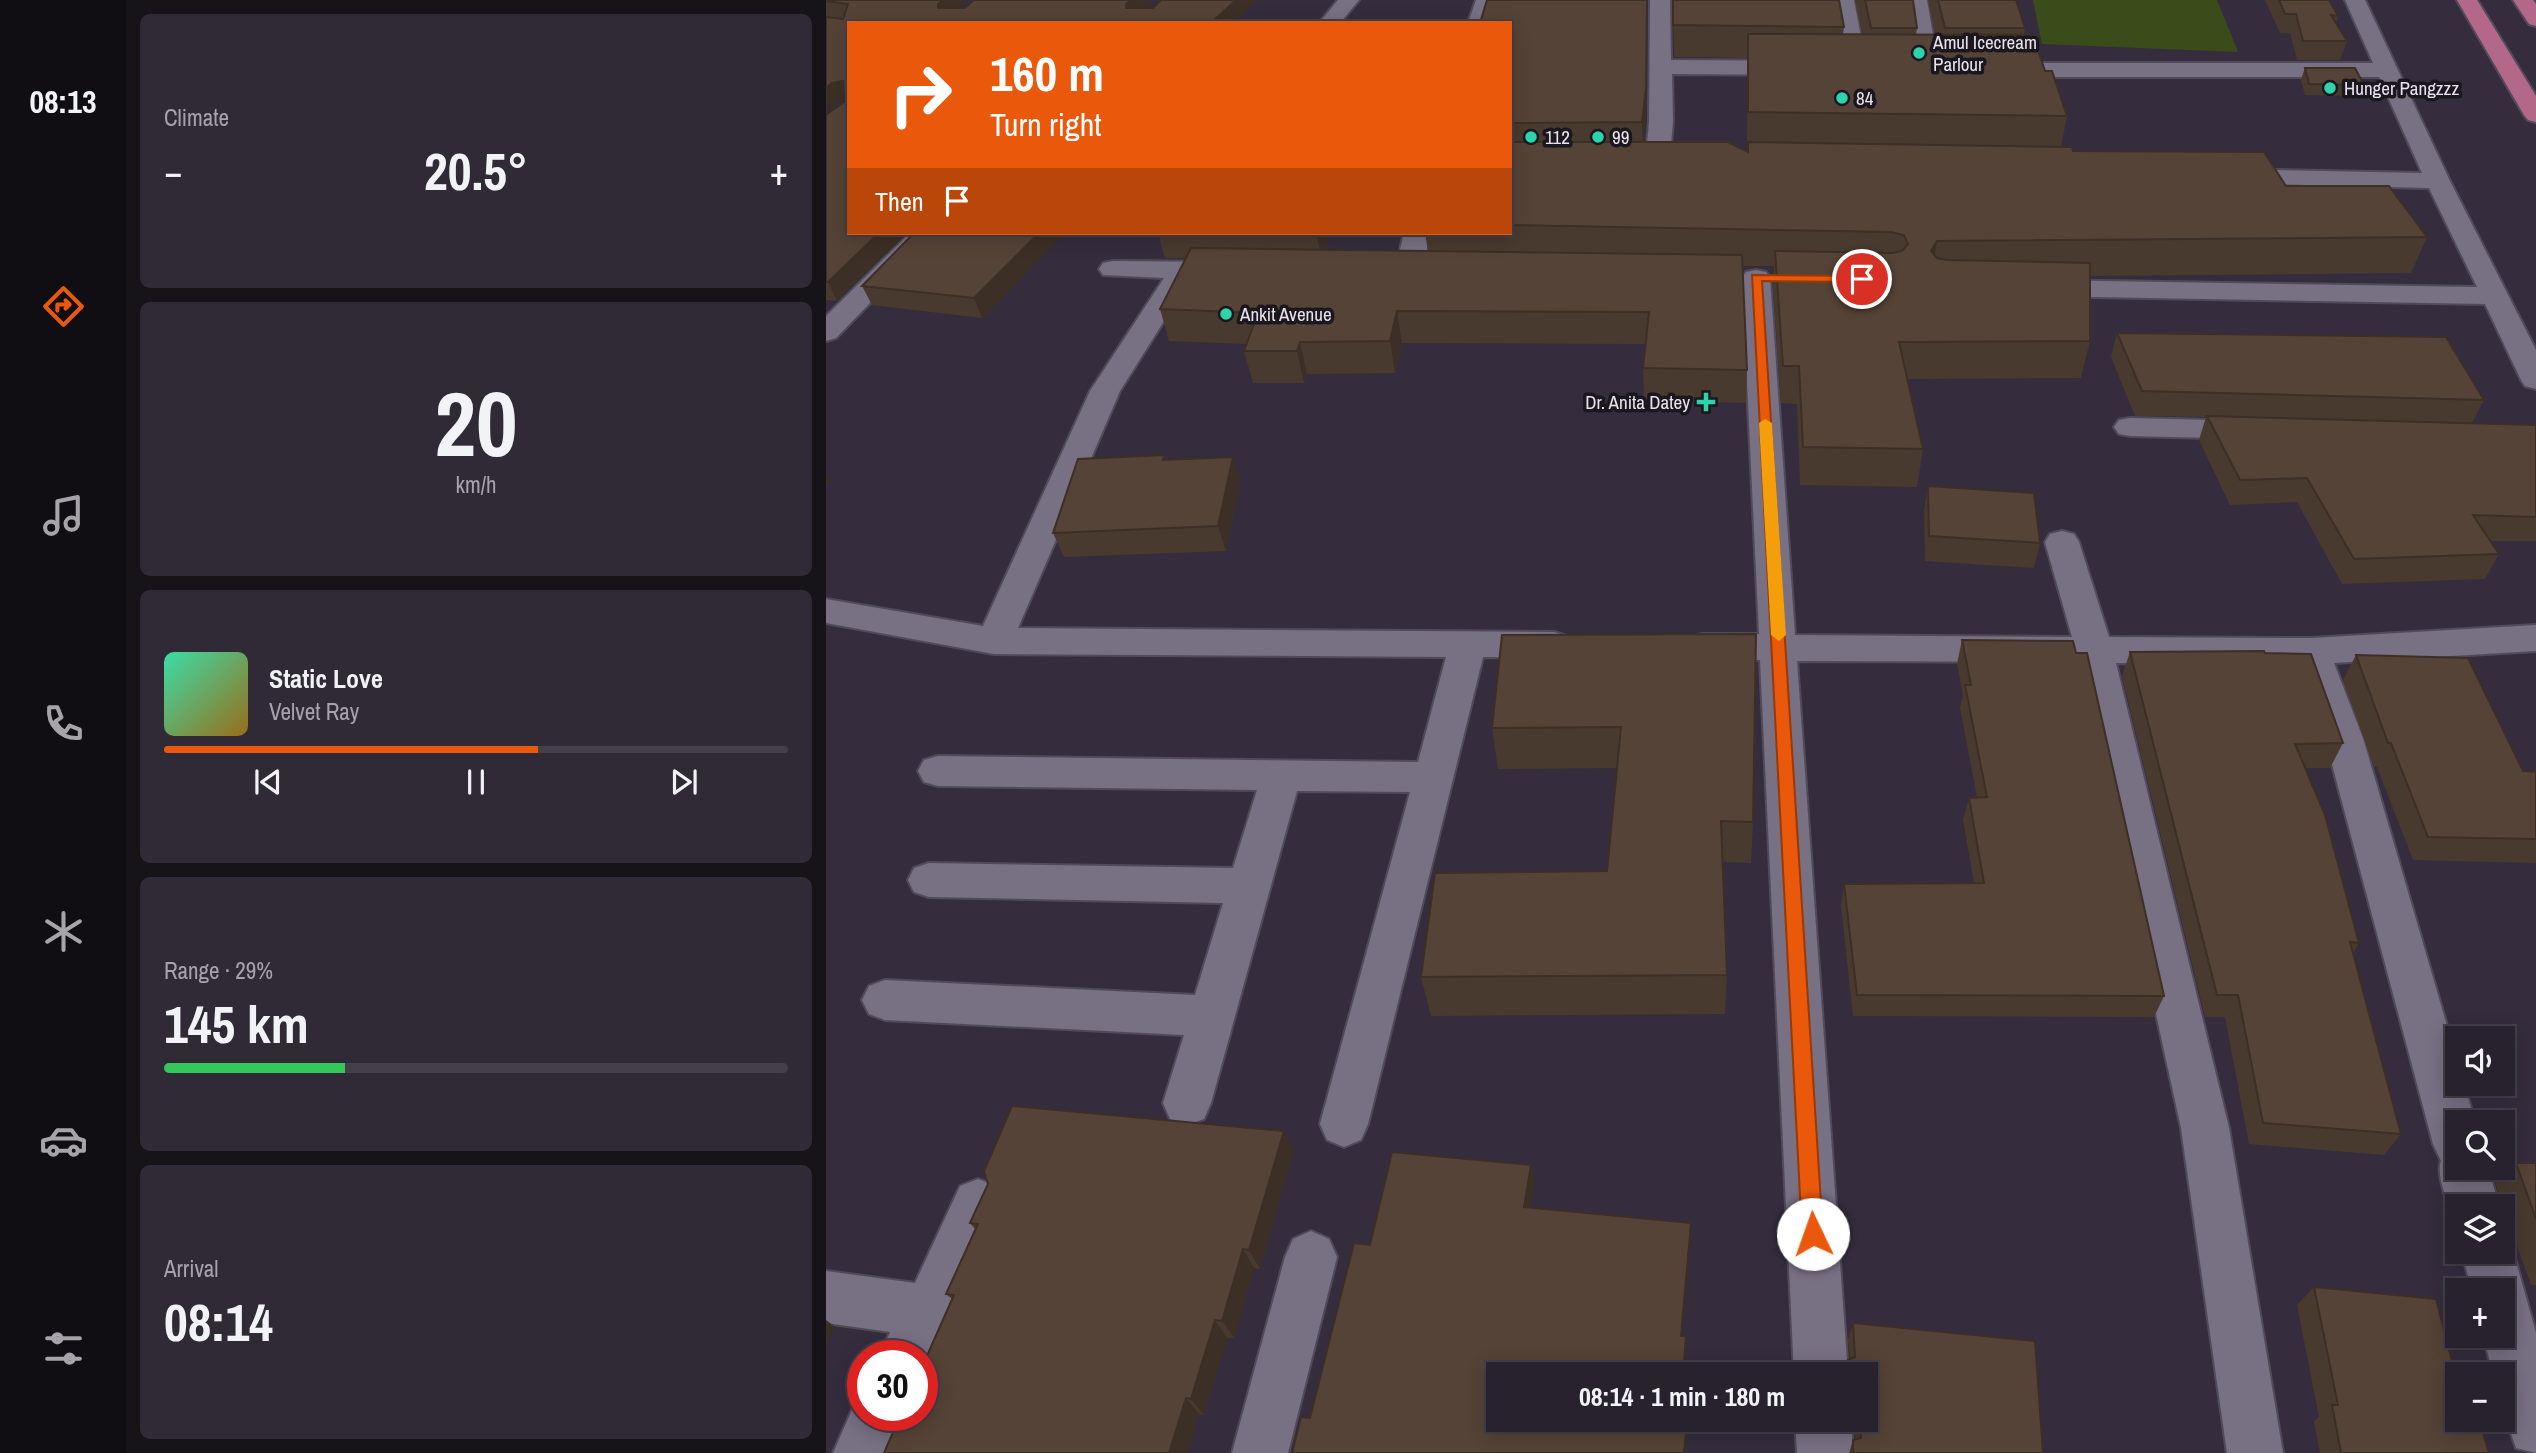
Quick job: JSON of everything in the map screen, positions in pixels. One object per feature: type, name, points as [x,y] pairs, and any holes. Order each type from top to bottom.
[{"type":"main road","points":[[2467,0],[2536,115]]},
{"type":"main road","points":[[2523,0],[2536,20]]},
{"type":"street","points":[[1331,21],[1349,0]]},
{"type":"street","points":[[1479,21],[1486,0]]},
{"type":"street","points":[[1657,166],[1661,122],[1660,0]]},
{"type":"street","points":[[1844,0],[1856,69]]},
{"type":"street","points":[[1917,0],[1928,70]]},
{"type":"street","points":[[2355,0],[2438,181],[2536,380]]},
{"type":"street","points":[[1662,66],[1880,69]]},
{"type":"street","points":[[1904,70],[2389,70]]},
{"type":"street","points":[[1630,166],[1684,166]]},
{"type":"street","points":[[2204,175],[2438,181]]},
{"type":"street","points":[[826,332],[923,235]]},
{"type":"street","points":[[1416,235],[1395,270],[1436,270]]},
{"type":"street","points":[[1113,269],[1263,270]]},
{"type":"street","points":[[994,642],[1105,391],[1183,270]]},
{"type":"street","points":[[1756,277],[1820,1362]]},
{"type":"street","points":[[2011,287],[2493,296]]},
{"type":"street","points":[[2130,427],[2279,431]]},
{"type":"street","points":[[2062,542],[2095,651],[2205,1128],[2255,1453]]},
{"type":"street","points":[[826,611],[994,642],[1590,646]]},
{"type":"street","points":[[1671,647],[2311,651],[2536,638]]},
{"type":"street","points":[[1344,1124],[1468,644]]},
{"type":"street","points":[[2311,651],[2344,738],[2448,1110]]},
{"type":"street","points":[[938,771],[1434,778]]},
{"type":"street","points":[[1187,1102],[1281,775]]},
{"type":"street","points":[[929,880],[1249,886]]},
{"type":"street","points":[[885,1000],[1212,1016]]},
{"type":"street","points":[[915,1340],[978,1203]]},
{"type":"street","points":[[1260,1453],[1311,1257]]},
{"type":"street","points":[[826,1297],[929,1311]]},
{"type":"street","points":[[2514,1348],[2536,1428]]},
{"type":"street","points":[[861,1453],[871,1431]]},
{"type":"street","points":[[1824,1432],[1825,1453]]},
{"type":"green space","points":[[2033,0],[2217,0],[2238,52],[2042,44]]},
{"type":"building","points":[[943,0],[938,4],[938,8],[965,8],[974,0],[1131,0],[1126,4],[1126,8],[1153,8],[1161,0],[1236,0],[1213,21],[847,21],[847,235],[877,235],[828,282],[826,115],[844,102],[843,81],[832,83],[826,88],[826,17],[843,19],[848,4],[826,1]]},
{"type":"building","points":[[1487,0],[1647,0],[1646,87],[1642,122],[1512,123],[1512,21],[1481,21]]},
{"type":"building","points":[[1673,0],[1839,0],[1844,27],[1673,25]]},
{"type":"building","points":[[1865,0],[1913,0],[1917,28],[1871,28]]},
{"type":"building","points":[[1938,0],[2016,0],[2025,28],[1945,28]]},
{"type":"building","points":[[2279,0],[2329,0],[2338,16],[2331,15],[2347,41],[2303,41],[2296,14],[2285,14]]},
{"type":"building","points":[[1748,34],[2033,35],[2045,71],[2052,71],[2067,116],[1748,112]]},
{"type":"building","points":[[2305,68],[2355,68],[2364,85],[2309,84]]},
{"type":"building","points":[[1512,142],[1728,142],[1748,152],[1748,142],[2072,147],[2073,151],[2264,152],[2286,186],[2389,186],[2427,237],[1937,241],[1931,251],[1937,258],[1947,260],[2090,263],[2090,341],[1899,342],[1923,449],[1803,447],[1799,366],[1783,366],[1775,251],[1902,251],[1908,244],[1904,235],[1891,232],[1512,225]]},
{"type":"building","points":[[912,235],[1037,235],[974,298],[862,286]]},
{"type":"building","points":[[1191,248],[1742,255],[1747,370],[1643,368],[1649,312],[1397,311],[1390,341],[1300,342],[1297,351],[1244,351],[1258,313],[1160,309]]},
{"type":"building","points":[[2117,333],[2446,337],[2484,400],[2142,391]]},
{"type":"building","points":[[2207,416],[2536,425],[2536,517],[2473,515],[2499,554],[2354,559],[2307,478],[2240,480]]},
{"type":"building","points":[[1164,455],[1163,460],[1233,457],[1218,526],[1053,533],[1078,459]]},
{"type":"building","points":[[1928,486],[2034,493],[2040,543],[1929,536]]},
{"type":"building","points":[[1756,634],[1753,822],[1721,821],[1727,975],[1421,977],[1435,873],[1607,871],[1621,727],[1492,728],[1502,635]]},
{"type":"building","points":[[1962,640],[2073,641],[2076,653],[2087,653],[2164,996],[1857,995],[1844,884],[1984,883],[1969,798],[1987,797],[1965,685],[1971,685]]},
{"type":"building","points":[[2264,651],[2311,654],[2343,743],[2295,744],[2325,815],[2359,943],[2350,942],[2401,1134],[2263,1123],[2238,995],[2217,995],[2130,652]]},
{"type":"building","points":[[2356,655],[2468,658],[2523,771],[2536,772],[2536,839],[2428,837],[2391,743],[2388,743]]},
{"type":"building","points":[[1012,1106],[1284,1131],[1249,1250],[1243,1249],[1222,1321],[1215,1320],[1191,1399],[1186,1398],[1169,1453],[884,1453],[894,1431],[938,1431],[938,1340],[934,1340],[954,1295],[946,1294],[978,1224],[970,1223],[988,1184],[984,1171]]},
{"type":"building","points":[[1392,1152],[1531,1165],[1524,1207],[1691,1223],[1681,1336],[1686,1336],[1684,1362],[1486,1362],[1486,1432],[1686,1432],[1684,1453],[1292,1453],[1301,1417],[1310,1418],[1354,1243],[1370,1245]]},
{"type":"building","points":[[2516,1163],[2536,1163],[2536,1219]]},
{"type":"building","points":[[2314,1287],[2436,1299],[2445,1334],[2445,1348],[2449,1348],[2452,1362],[2445,1362],[2445,1432],[2483,1432],[2489,1453],[2341,1453],[2332,1405],[2338,1405]]},
{"type":"building","points":[[1853,1323],[2035,1341],[2043,1453],[1853,1453],[1853,1440],[1861,1438],[1860,1432],[1878,1432],[1878,1362],[1848,1362],[1855,1357]]},
{"type":"slow traffic","points":[[1765,423],[1779,635]]},
{"type":"place","name":"Amul Icecream Parlour","points":[[1919,53]]},
{"type":"place","name":"Hunger Pangzzz","points":[[2330,88]]},
{"type":"place","name":"84","points":[[1842,98]]},
{"type":"place","name":"112","points":[[1531,137]]},
{"type":"place","name":"99","points":[[1598,137]]},
{"type":"place","name":"Ankit Avenue","points":[[1226,314]]},
{"type":"place","name":"Dr. Anita Datey","points":[[1706,402]]},
{"type":"route","points":[[1813,1234],[1756,278],[1862,279]]}]
